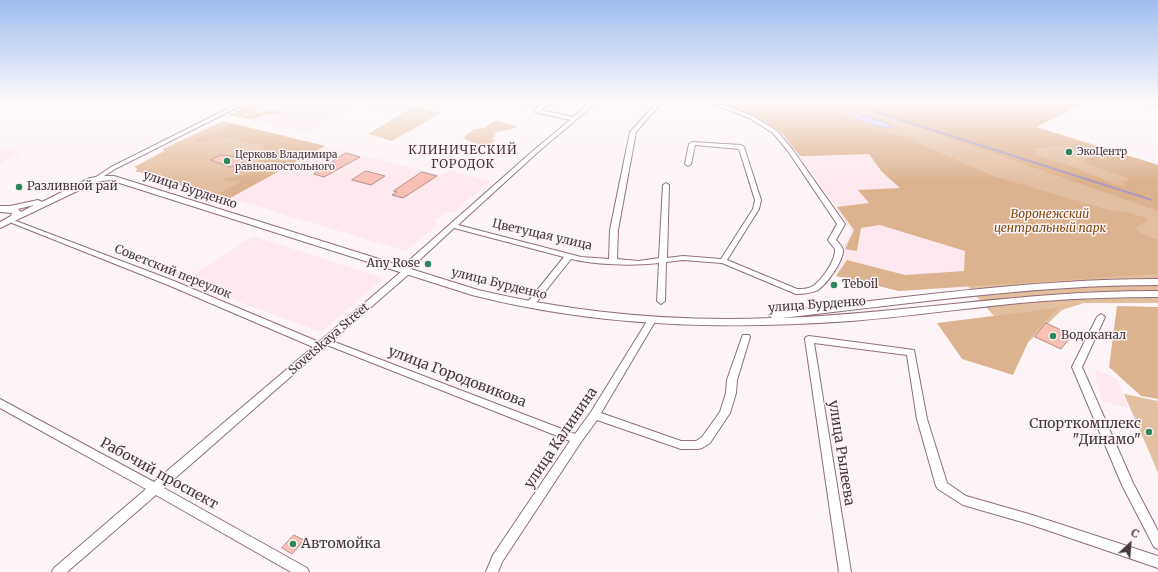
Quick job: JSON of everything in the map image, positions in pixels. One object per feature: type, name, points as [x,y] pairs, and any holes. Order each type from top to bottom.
[{"type":"main road","points":[[4,209],[44,200],[91,178],[100,176]]},
{"type":"main road","points":[[0,225],[12,222],[100,176]]},
{"type":"main road","name":"улица Бурденко","points":[[100,176],[407,269],[513,303],[554,311],[652,320],[760,322],[844,318],[1064,296],[1124,293],[1158,294]]},
{"type":"main road","points":[[4,209],[17,212],[12,222]]},
{"type":"main road","name":"улица Бурденко","points":[[407,269],[481,289],[554,305],[630,314],[708,317],[794,313],[901,300],[1053,285],[1109,282],[1158,282]]},
{"type":"street","points":[[100,176],[193,129]]},
{"type":"street","name":"Sovetskaya Street","points":[[58,572],[324,344],[453,226],[563,129]]},
{"type":"street","points":[[613,262],[615,222],[633,132],[636,129]]},
{"type":"street","points":[[688,164],[692,144],[694,143],[741,147],[758,200],[756,209],[723,261],[796,291],[809,291],[814,289],[828,276],[839,253],[839,248],[832,240],[841,224],[790,150],[775,132],[770,129]]},
{"type":"street","points":[[661,300],[666,185]]},
{"type":"street","name":"Советский переулок","points":[[12,222],[324,344]]},
{"type":"street","name":"Цветущая улица","points":[[453,226],[582,259],[639,263],[683,258],[723,261]]},
{"type":"street","points":[[533,301],[569,256]]},
{"type":"street","points":[[1101,317],[1077,368],[1128,485],[1158,543]]},
{"type":"street","name":"улица Калинина","points":[[492,572],[497,559],[577,439],[595,415],[652,320]]},
{"type":"street","points":[[595,415],[681,445],[698,446],[706,440],[724,413],[731,393],[732,380],[746,337]]},
{"type":"street","name":"улица Рылеева","points":[[845,572],[809,339],[911,352],[922,419],[942,486],[963,500],[1029,519],[1158,562]]},
{"type":"street","name":"улица Городовикова","points":[[324,344],[577,439]]},
{"type":"street","name":"Рабочий проспект","points":[[0,403],[303,572]]},
{"type":"shaded area","points":[[291,129],[312,129],[306,132]]},
{"type":"shaded area","points":[[0,146],[6,149],[21,154],[0,163]]},
{"type":"shaded area","points":[[325,146],[442,175],[449,170],[491,181],[453,213],[447,211],[434,222],[439,224],[405,251],[230,198]]},
{"type":"shaded area","points":[[869,154],[967,248],[964,282],[892,286],[833,273],[851,230],[800,156]]},
{"type":"shaded area","points":[[253,236],[384,278],[321,332],[183,281]]},
{"type":"shaded area","points":[[1097,370],[1117,379],[1128,408],[1102,401],[1095,375]]},
{"type":"green space","points":[[207,129],[254,129],[325,146],[230,198],[207,194],[136,172],[137,168],[134,167],[164,151],[163,149]]},
{"type":"green space","points":[[220,129],[254,129],[325,146],[230,198],[215,196],[242,181],[223,180],[245,175],[258,166],[259,159],[268,152],[260,144],[251,144],[227,137],[200,143],[195,140]]},
{"type":"green space","points":[[377,129],[414,129],[392,141],[368,134]]},
{"type":"green space","points":[[474,129],[512,129],[493,134],[496,136],[492,139],[496,140],[486,147],[466,140],[464,137]]},
{"type":"green space","name":"Воронежский центральный парк","points":[[776,129],[1041,129],[1158,165],[1158,303],[1084,303],[1062,310],[1022,348],[964,282],[967,248],[869,154],[800,156],[781,132]]},
{"type":"green space","points":[[776,129],[876,129],[899,135],[996,177],[1109,210],[1130,213],[1146,218],[1148,221],[1135,228],[1141,233],[1158,240],[1158,274],[899,291],[836,276],[847,260],[905,275],[964,271],[965,251],[880,225],[861,228],[857,251],[845,249],[854,230],[837,207],[869,203],[858,190],[900,188],[882,172],[869,154],[800,156],[781,132]]},
{"type":"green space","points":[[922,129],[1041,129],[1158,165],[1158,211]],"holes":[[[1056,145],[1083,153],[1089,157],[1082,162],[1127,178],[1130,180],[1122,182],[1126,187],[1066,164],[1041,157],[1034,153],[1036,150],[1032,148],[1047,148]]]},
{"type":"green space","points":[[1117,306],[1158,307],[1158,399],[1141,396],[1109,367]]},
{"type":"green space","points":[[1058,308],[1031,336],[1013,375],[962,359],[937,323]]},
{"type":"green space","name":"Спорткомплекс \"Динамо\"","points":[[1124,394],[1158,401],[1158,473],[1154,463]]},
{"type":"building","points":[[346,153],[360,157],[324,177],[314,174]]},
{"type":"building","name":"Церковь Владимира равноапостольного","points":[[221,155],[244,159],[241,164],[230,167],[211,160]]},
{"type":"building","points":[[366,171],[385,176],[371,185],[352,180]]},
{"type":"building","points":[[422,172],[437,176],[403,198],[392,195],[397,192],[394,191]]},
{"type":"building","name":"Водоканал","points":[[1046,323],[1072,335],[1061,349],[1035,337]]},
{"type":"building","name":"Автомойка","points":[[294,535],[304,540],[292,554],[282,548]]},
{"type":"waterway","points":[[928,129],[1152,200]]},
{"type":"place","name":"ЭкоЦентр","points":[[1069,152]]},
{"type":"place","name":"Церковь Владимира равноапостольного","points":[[227,161]]},
{"type":"place","name":"Разливной рай","points":[[19,187]]},
{"type":"place","name":"Any Rose","points":[[428,264]]},
{"type":"place","name":"Teboil","points":[[834,285]]},
{"type":"place","name":"Водоканал","points":[[1053,336]]},
{"type":"place","name":"Спорткомплекс \"Динамо\"","points":[[1149,432]]},
{"type":"place","name":"Автомойка","points":[[293,544]]},
{"type":"district","name":"КЛИНИЧЕСКИЙ ГОРОДОК","points":[[463,158]]}]
